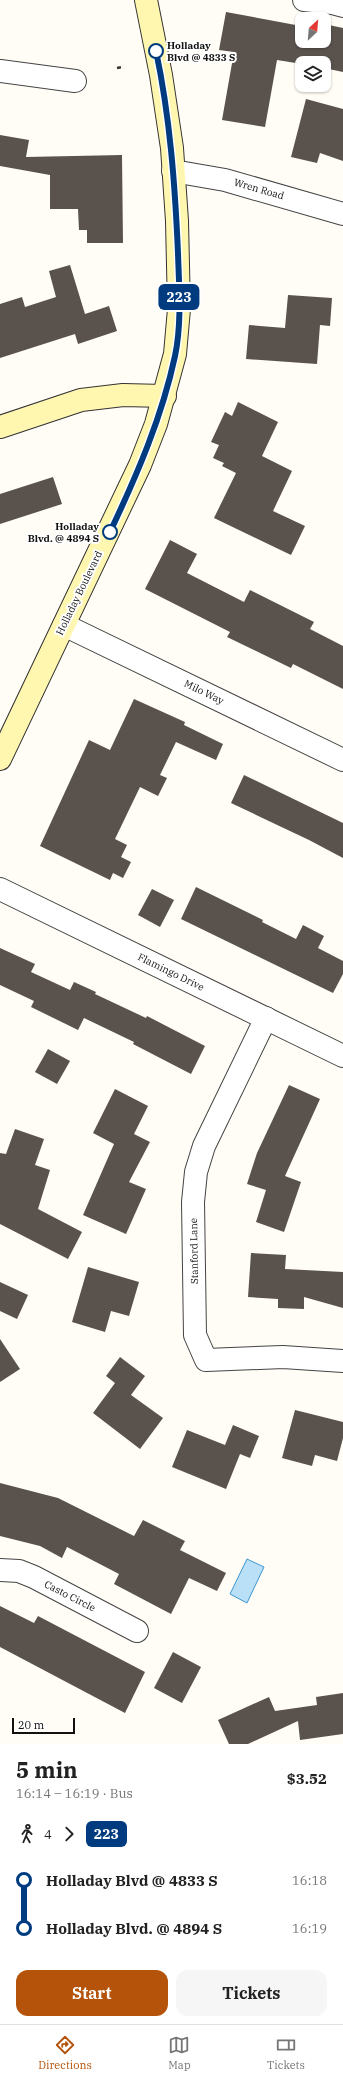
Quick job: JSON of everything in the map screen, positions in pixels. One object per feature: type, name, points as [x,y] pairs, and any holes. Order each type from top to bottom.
[{"type":"main road","name":"Holladay Boulevard","points":[[0,759],[140,465],[165,396],[175,354],[179,309],[177,221],[173,171],[166,104],[146,0]]},
{"type":"main road","points":[[0,427],[81,400],[123,395],[165,396]]},
{"type":"street","points":[[304,0],[332,3],[343,6]]},
{"type":"street","points":[[0,71],[75,81]]},
{"type":"street","name":"Wren Road","points":[[173,171],[225,180],[343,214]]},
{"type":"street","name":"Milo Way","points":[[64,625],[343,760]]},
{"type":"street","name":"Flamingo Drive","points":[[0,889],[343,1056]]},
{"type":"street","name":"Stanford Lane","points":[[266,1018],[204,1146],[196,1172],[193,1202],[194,1335],[206,1360],[283,1357],[343,1362]]},
{"type":"street","name":"Casto Circle","points":[[0,1570],[18,1571],[34,1578],[137,1631]]},
{"type":"path","points":[[117,68],[124,67]]},
{"type":"water","points":[[247,1559],[264,1567],[247,1603],[230,1594]]},
{"type":"building","points":[[226,12],[295,25],[295,48],[331,48],[331,25],[343,28],[343,72],[331,69],[331,56],[295,56],[295,63],[277,60],[265,127],[222,120],[234,52],[219,50]]},
{"type":"building","points":[[306,99],[343,109],[343,161],[320,153],[317,163],[291,157]]},
{"type":"building","points":[[0,135],[29,140],[26,157],[122,155],[123,243],[87,243],[87,230],[79,230],[78,209],[50,209],[50,175],[0,166]]},
{"type":"building","points":[[70,265],[85,314],[109,306],[117,331],[78,344],[75,334],[0,358],[0,304],[22,297],[25,307],[56,297],[49,271]]},
{"type":"building","points":[[288,295],[332,298],[330,326],[320,325],[317,364],[246,359],[249,325],[285,328]]},
{"type":"building","points":[[238,402],[278,422],[262,456],[292,471],[273,511],[305,526],[291,555],[214,518],[236,473],[222,466],[224,463],[213,458],[219,445],[211,442],[225,412],[232,416]]},
{"type":"building","points":[[53,477],[62,504],[0,524],[0,494]]},
{"type":"building","points":[[170,540],[197,554],[187,573],[244,602],[250,590],[314,622],[310,629],[343,646],[343,689],[293,664],[291,668],[227,637],[230,632],[145,589]]},
{"type":"building","points":[[134,699],[185,722],[184,725],[223,744],[216,760],[176,742],[160,775],[167,778],[158,796],[140,787],[115,839],[127,845],[121,857],[131,862],[123,878],[113,873],[110,880],[40,846],[89,740],[110,750]]},
{"type":"building","points":[[244,775],[343,823],[343,858],[231,803]]},
{"type":"building","points":[[196,887],[263,920],[262,922],[296,939],[303,925],[324,936],[318,948],[343,961],[343,974],[333,993],[181,919]]},
{"type":"building","points":[[152,889],[174,900],[160,927],[138,915]]},
{"type":"building","points":[[0,948],[35,964],[31,972],[70,990],[74,982],[96,992],[95,994],[146,1018],[147,1016],[205,1046],[191,1074],[133,1044],[134,1042],[84,1018],[78,1030],[31,1007],[34,1001],[0,985]]},
{"type":"building","points":[[48,1049],[70,1061],[57,1084],[35,1072]]},
{"type":"building","points":[[289,1085],[320,1099],[285,1176],[301,1182],[284,1232],[256,1222],[266,1190],[247,1184],[257,1153]]},
{"type":"building","points":[[115,1089],[148,1106],[134,1134],[150,1142],[129,1182],[146,1189],[126,1234],[83,1215],[114,1144],[93,1133]]},
{"type":"building","points":[[15,1129],[44,1139],[35,1165],[50,1170],[38,1209],[82,1232],[68,1259],[0,1224],[0,1153],[6,1154]]},
{"type":"building","points":[[251,1253],[286,1255],[285,1269],[343,1272],[343,1308],[304,1297],[304,1309],[278,1308],[278,1299],[248,1297]]},
{"type":"building","points":[[88,1267],[139,1282],[129,1316],[111,1311],[105,1332],[72,1322]]},
{"type":"building","points":[[0,1282],[28,1295],[17,1319],[0,1311]]},
{"type":"building","points":[[0,1339],[20,1369],[0,1382]]},
{"type":"building","points":[[120,1357],[145,1376],[131,1395],[163,1418],[140,1449],[93,1413],[115,1383],[106,1376]]},
{"type":"building","points":[[295,1410],[343,1422],[343,1438],[337,1461],[315,1455],[312,1466],[282,1458]]},
{"type":"building","points":[[233,1425],[259,1436],[250,1458],[240,1454],[226,1489],[172,1467],[187,1430],[225,1445]]},
{"type":"building","points":[[0,1483],[58,1498],[134,1536],[143,1520],[185,1541],[180,1550],[226,1573],[217,1591],[189,1578],[171,1614],[114,1584],[119,1574],[67,1547],[62,1558],[40,1546],[0,1536]]},
{"type":"building","points":[[0,1606],[34,1623],[38,1616],[145,1672],[125,1713],[0,1647]]},
{"type":"building","points":[[173,1652],[201,1667],[182,1703],[154,1688]]},
{"type":"building","points":[[343,1693],[343,1734],[300,1740],[298,1721],[248,1744],[229,1744],[218,1720],[269,1697],[275,1711],[317,1705],[316,1697]]},
{"type":"bus line","name":"223","points":[[110,532],[140,465],[156,424],[165,396],[175,354],[179,309],[177,221],[172,148],[156,51]]},
{"type":"place","name":"Holladay Blvd @ 4833 S","points":[[156,51]]},
{"type":"place","name":"Holladay Blvd. @ 4894 S","points":[[110,532]]}]
